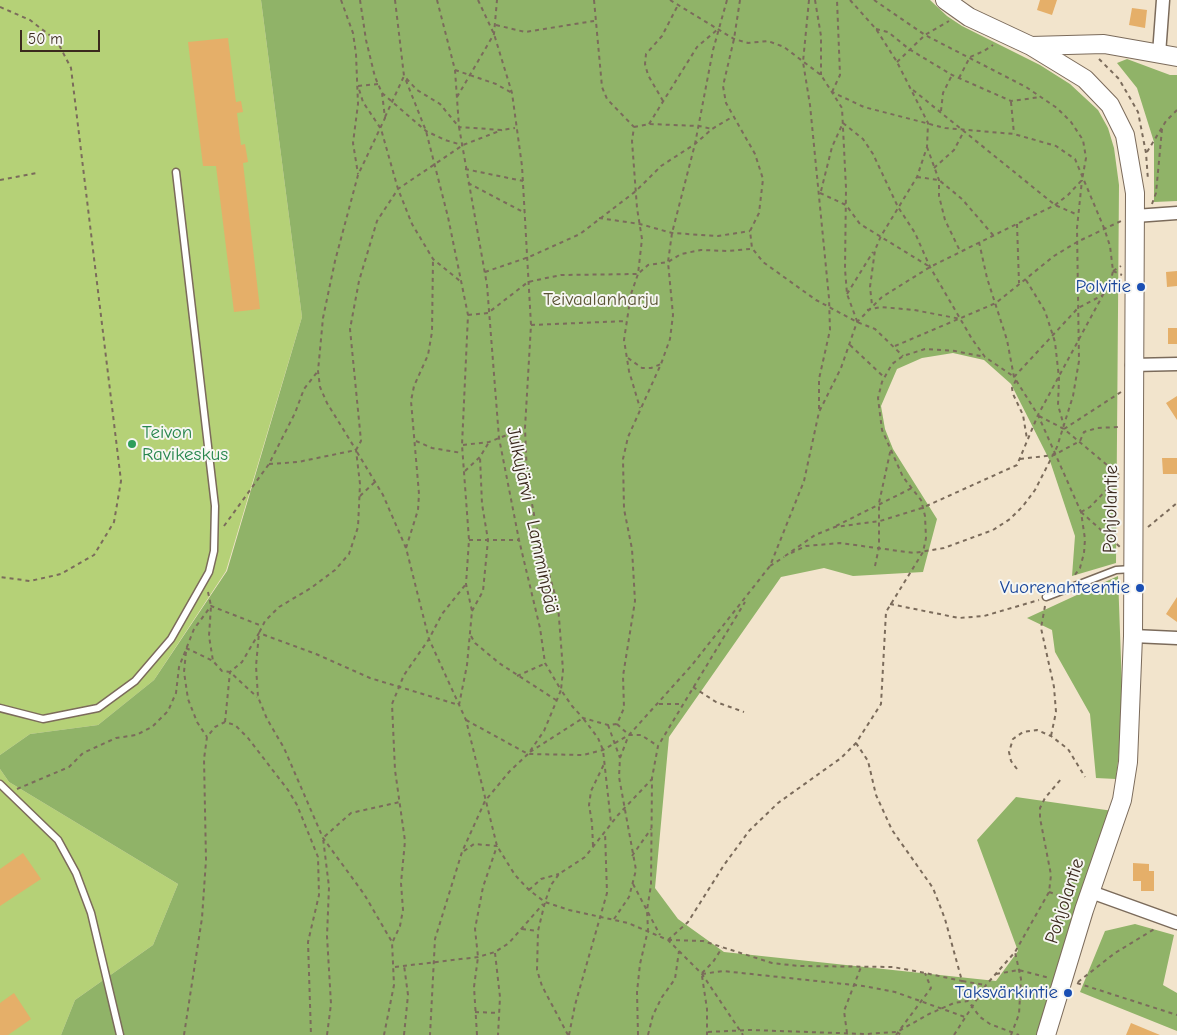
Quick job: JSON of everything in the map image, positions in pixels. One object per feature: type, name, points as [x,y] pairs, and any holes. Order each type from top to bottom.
[{"type":"main road","name":"Pohjolantie","points":[[945,0],[969,17],[1031,46],[1085,79],[1102,95],[1113,110],[1121,126],[1130,153],[1135,193],[1132,364],[1128,392],[1133,426],[1133,636],[1130,742],[1124,790],[1088,898],[1070,982],[1046,1035]]},
{"type":"main road","points":[[1031,46],[1052,47],[1086,43],[1177,57]]},
{"type":"street","points":[[1159,54],[1163,0]]},
{"type":"street","points":[[1136,217],[1177,213]]},
{"type":"street","points":[[1132,364],[1177,364]]},
{"type":"street","points":[[1133,636],[1177,638]]},
{"type":"street","points":[[1088,898],[1174,922]]},
{"type":"lane","points":[[0,708],[43,719],[98,708],[135,681],[171,638],[208,572],[214,551],[215,506],[176,172]]},
{"type":"lane","points":[[1046,597],[1132,562]]},
{"type":"lane","points":[[0,784],[58,840],[76,873],[91,913],[120,1035]]},
{"type":"path","points":[[341,0],[353,33],[358,86],[358,104],[353,144],[354,161],[358,175]]},
{"type":"path","points":[[360,0],[366,40],[382,93],[384,118]]},
{"type":"path","points":[[395,0],[404,76],[426,130],[448,217],[468,315],[462,453],[465,471],[468,540],[466,584],[472,611],[459,705]]},
{"type":"path","points":[[437,0],[454,70],[459,127],[502,130],[516,128]]},
{"type":"path","points":[[478,0],[494,34],[512,93],[523,181],[529,257],[528,282],[531,325],[525,428],[527,476],[538,536],[558,605],[563,670],[561,690],[544,731],[528,754]]},
{"type":"path","points":[[456,98],[494,34],[496,0]]},
{"type":"path","points":[[594,0],[602,87],[607,99],[634,127]]},
{"type":"path","points":[[671,1],[677,0]]},
{"type":"path","points":[[617,724],[624,708],[623,676],[635,601],[632,549],[624,509],[623,459],[628,437],[661,364],[670,339],[673,315],[668,262],[672,233],[695,144],[718,29],[728,0]]},
{"type":"path","points":[[740,0],[734,39],[723,86],[726,103],[732,117],[755,154],[763,179],[759,213],[750,231],[752,248],[763,262],[829,307],[857,322],[876,329],[903,356]]},
{"type":"path","points":[[466,720],[528,754],[583,755],[617,744],[629,735],[658,704],[749,595],[770,566],[804,481],[819,412],[818,379],[830,330],[820,193],[808,83],[803,62],[809,0]]},
{"type":"path","points":[[815,0],[821,36],[820,75]]},
{"type":"path","points":[[832,92],[840,75],[837,0]]},
{"type":"path","points":[[847,294],[917,177],[927,147],[928,123],[897,62],[876,29],[850,0]]},
{"type":"path","points":[[785,556],[806,546],[823,544],[860,544],[914,553],[923,552],[944,548],[974,538],[1010,519],[1035,490],[1054,455],[1064,429],[1073,396],[1079,361],[1077,242],[1078,215],[1086,158],[1083,140],[1071,122],[1042,97],[970,57],[925,35],[874,0]]},
{"type":"path","points":[[671,1],[734,39],[748,43],[768,41],[784,47],[820,75],[842,108],[846,205],[844,261],[847,294],[857,322]]},
{"type":"path","points":[[662,101],[648,75],[645,64],[646,54],[662,36],[678,4]]},
{"type":"path","points":[[0,7],[30,20],[57,41],[71,68],[121,481],[114,522],[94,554],[61,574],[30,581],[0,576]]},
{"type":"path","points":[[897,62],[925,35],[956,18]]},
{"type":"path","points":[[496,25],[526,32],[596,21]]},
{"type":"path","points":[[649,124],[697,47],[718,29]]},
{"type":"path","points":[[876,29],[888,32],[909,49],[952,75],[1011,101],[1042,97]]},
{"type":"path","points":[[959,78],[970,57],[984,52],[999,40]]},
{"type":"path","points":[[454,70],[496,84],[512,93]]},
{"type":"path","points":[[940,111],[943,93],[952,75]]},
{"type":"path","points":[[404,76],[358,175],[325,308],[318,371],[320,387],[327,403],[376,481],[406,548],[429,639],[466,720],[497,846],[515,875],[529,890],[545,902],[569,910],[614,919],[648,930],[668,940],[702,974],[743,1035]]},
{"type":"path","name":"Julkujärvi - Lamminpää","points":[[404,76],[417,90],[440,104],[459,127],[484,273],[499,438],[519,540],[540,628],[545,663],[561,690],[598,738],[603,750],[606,762],[611,824]]},
{"type":"path","points":[[358,86],[378,84]]},
{"type":"path","points":[[358,86],[363,102],[381,129],[398,189],[412,224],[433,259],[462,282]]},
{"type":"path","points":[[911,89],[1055,206],[1078,215]]},
{"type":"path","points":[[832,92],[864,107],[928,123],[964,131],[1014,134],[1056,146],[1075,159],[1082,180],[1104,228],[1110,246],[1113,271],[1103,295],[1038,415],[1017,464],[922,508],[880,521],[835,527]]},
{"type":"path","points":[[382,93],[426,130],[444,140],[463,145]]},
{"type":"path","points":[[1011,101],[1014,134]]},
{"type":"path","points":[[1146,153],[1166,121],[1177,110]]},
{"type":"path","points":[[484,273],[529,257],[580,234],[598,218],[636,191],[662,166],[695,144],[712,128],[732,117]]},
{"type":"path","points":[[820,193],[832,147],[843,123]]},
{"type":"path","points":[[843,123],[863,139],[874,154],[898,207],[916,233],[930,267],[985,357],[1015,378]]},
{"type":"path","points":[[634,127],[649,124],[712,128]]},
{"type":"path","points":[[634,127],[632,141],[642,239],[638,274],[626,322],[626,356],[640,408]]},
{"type":"path","points":[[225,722],[230,672],[242,662],[262,626],[279,607],[311,588],[335,570],[349,554],[358,527],[360,496],[356,450],[361,442],[350,329],[369,242],[377,220],[398,189],[463,145],[502,130]]},
{"type":"path","points":[[895,346],[961,319],[978,309],[996,303],[1054,256],[1104,228],[1136,217],[1156,193],[1162,130]]},
{"type":"path","points":[[934,168],[954,150],[964,131]]},
{"type":"path","points":[[927,147],[939,180],[939,196],[945,220],[960,251]]},
{"type":"path","points":[[465,169],[523,181]]},
{"type":"path","points":[[0,180],[37,173]]},
{"type":"path","points":[[917,177],[939,180],[962,199],[993,235]]},
{"type":"path","points":[[819,412],[841,368],[857,322],[866,310],[930,267],[1055,206],[1082,180]]},
{"type":"path","points":[[468,184],[525,212]]},
{"type":"path","points":[[820,193],[846,205],[860,224],[881,236],[890,245],[930,267]]},
{"type":"path","points":[[598,218],[640,224],[672,233],[718,236],[750,231]]},
{"type":"path","points":[[1016,224],[1020,283]]},
{"type":"path","points":[[979,242],[987,278],[1007,340],[1015,378],[1038,415],[1054,455],[1081,512],[1085,539],[1084,553],[1080,568],[1065,588]]},
{"type":"path","points":[[468,315],[488,313],[528,282],[561,275],[638,274],[648,265],[668,262],[681,254],[701,250],[728,251],[752,248]]},
{"type":"path","points":[[872,305],[870,287],[875,250]]},
{"type":"path","points":[[406,548],[418,510],[411,401],[414,386],[428,355],[432,332],[433,259]]},
{"type":"path","points":[[1113,271],[1126,263]]},
{"type":"path","points":[[1113,271],[1126,277],[1126,270]]},
{"type":"path","points":[[1026,280],[1045,311],[1053,336],[1058,357],[1058,405],[1064,429]]},
{"type":"path","points":[[1027,440],[1023,415],[1013,394],[1012,388],[1015,378],[1078,308],[1103,295]]},
{"type":"path","points":[[866,310],[881,307],[914,310],[961,319]]},
{"type":"path","points":[[531,325],[626,322]]},
{"type":"path","points":[[850,344],[885,378]]},
{"type":"path","points":[[668,940],[688,922],[724,865],[749,831],[795,790],[841,758],[856,743],[881,704],[885,662],[884,620],[890,604],[923,552],[926,538],[926,516],[921,500],[903,477],[882,430],[878,398],[879,386],[892,364],[903,356],[925,349],[955,351],[985,357]]},
{"type":"path","points":[[626,356],[642,368],[651,368],[661,364]]},
{"type":"path","points":[[214,551],[220,531],[269,464],[295,413],[304,389],[318,371]]},
{"type":"path","points":[[1064,429],[1128,392]]},
{"type":"path","points":[[1038,415],[1064,429],[1120,476],[1101,493],[1090,507],[1081,512]]},
{"type":"path","points":[[1020,458],[1054,455],[1080,441],[1084,432],[1097,428],[1133,426]]},
{"type":"path","points":[[462,445],[489,442],[525,428]]},
{"type":"path","points":[[415,441],[432,448],[462,453]]},
{"type":"path","points":[[465,471],[480,457],[489,442]]},
{"type":"path","points":[[874,566],[879,547],[879,503],[891,448]]},
{"type":"path","points":[[269,464],[298,462],[356,450]]},
{"type":"path","points":[[472,611],[483,591],[488,540],[482,504],[480,457]]},
{"type":"path","points":[[360,496],[376,481]]},
{"type":"path","points":[[770,566],[815,535],[835,527],[879,503],[912,488]]},
{"type":"path","points":[[1144,532],[1177,503]]},
{"type":"path","points":[[1081,512],[1132,562]]},
{"type":"path","points":[[468,540],[519,540]]},
{"type":"path","points":[[208,572],[208,590],[211,606],[209,636],[213,661]]},
{"type":"path","points":[[392,942],[400,926],[403,910],[400,883],[405,841],[395,770],[392,704],[404,675],[429,639],[442,614],[466,584]]},
{"type":"path","points":[[638,1035],[637,992],[640,964],[648,930],[647,910],[651,885],[652,778],[658,746],[749,595]]},
{"type":"path","points":[[890,604],[959,618],[984,616],[1046,597],[1041,628],[1054,687],[1056,712],[1051,736]]},
{"type":"path","points":[[211,606],[262,626]]},
{"type":"path","points":[[9,792],[69,767],[83,753],[116,738],[136,735],[152,727],[168,711],[176,693],[178,666],[194,629],[211,606]]},
{"type":"path","points":[[259,633],[316,654],[370,678],[459,705]]},
{"type":"path","points":[[259,633],[256,666],[258,698],[267,719],[284,748],[323,838],[364,894],[392,942],[394,985],[384,1035]]},
{"type":"path","points":[[470,635],[475,643],[517,676],[556,700]]},
{"type":"path","points":[[171,638],[186,648],[213,661],[222,671],[230,672],[258,698]]},
{"type":"path","points":[[186,648],[184,672],[188,699],[197,722],[207,737]]},
{"type":"path","points":[[517,676],[545,663]]},
{"type":"path","points":[[693,687],[716,702],[744,712]]},
{"type":"path","points":[[658,704],[682,704]]},
{"type":"path","points":[[430,1035],[434,939],[462,852],[485,801],[509,772],[528,754],[583,718],[608,725],[617,724],[629,735],[641,735],[658,746]]},
{"type":"path","points":[[184,1035],[202,908],[206,860],[204,759],[207,737],[215,727],[225,722],[235,725],[248,738],[288,790],[297,805],[318,856],[319,895],[308,942],[310,1035]]},
{"type":"path","points":[[608,725],[617,744],[620,758],[619,777],[636,870],[627,902],[614,919]]},
{"type":"path","points":[[1018,769],[1011,760],[1009,752],[1013,739],[1023,732],[1037,730],[1051,736],[1068,748],[1085,777]]},
{"type":"path","points":[[620,758],[629,735]]},
{"type":"path","points":[[856,743],[868,761],[876,795],[892,830],[933,888],[945,919],[968,1001],[990,1024],[1011,1034],[1019,1035]]},
{"type":"path","points":[[592,846],[589,805],[591,791],[606,762]]},
{"type":"path","points":[[529,890],[541,879],[559,874],[580,862],[652,778]]},
{"type":"path","points":[[954,1035],[986,985],[1015,952],[1048,892],[1051,874],[1040,818],[1040,808],[1045,798],[1062,778]]},
{"type":"path","points":[[323,838],[351,813],[400,802]]},
{"type":"path","points":[[632,856],[651,829]]},
{"type":"path","points":[[569,1035],[575,1005],[602,917],[607,893],[605,831]]},
{"type":"path","points":[[323,838],[329,887],[328,936],[331,1004],[327,1035]]},
{"type":"path","points":[[462,852],[474,844],[497,846]]},
{"type":"path","points":[[477,1035],[474,987],[478,957],[475,929],[478,908],[497,846]]},
{"type":"path","points":[[559,874],[551,885],[538,931],[537,970],[542,986],[569,1035]]},
{"type":"path","points":[[632,884],[660,935]]},
{"type":"path","points":[[1048,892],[1088,898]]},
{"type":"path","points":[[394,967],[478,957],[495,952],[509,943],[545,902]]},
{"type":"path","points":[[1070,982],[1115,954],[1174,922]]},
{"type":"path","points":[[522,928],[538,931]]},
{"type":"path","points":[[668,940],[703,941],[781,964],[892,967],[986,985]]},
{"type":"path","points":[[702,974],[722,948]]},
{"type":"path","points":[[648,1035],[656,1009],[676,979],[679,951]]},
{"type":"path","points":[[495,952],[499,1013],[498,1035]]},
{"type":"path","points":[[1011,1034],[1019,1014],[1021,980],[1015,952]]},
{"type":"path","points":[[404,965],[408,995],[404,1035]]},
{"type":"path","points":[[847,1034],[844,1011],[861,967]]},
{"type":"path","points":[[996,974],[1019,970],[1070,982],[1177,1015]]},
{"type":"path","points":[[702,974],[723,971],[854,985],[896,992],[965,1017]]},
{"type":"path","points":[[896,1034],[931,988],[925,973]]},
{"type":"path","points":[[702,974],[707,1009],[707,1033],[739,1031],[902,1035]]},
{"type":"path","points":[[896,1034],[942,1008],[968,1001]]},
{"type":"path","points":[[475,1012],[499,1013]]},
{"type":"green space","name":"Teivon Ravikeskus","points":[[0,0],[261,0],[302,317],[226,571],[154,680],[98,725],[30,734],[0,755]]},
{"type":"green space","name":"Teivaalanharju","points":[[261,0],[930,0],[947,16],[962,26],[1040,65],[1070,84],[1098,110],[1108,128],[1114,148],[1119,185],[1116,563],[1072,576],[1075,536],[1050,461],[1011,384],[984,360],[953,353],[922,358],[897,369],[881,406],[885,429],[893,449],[937,519],[923,572],[853,576],[824,568],[781,577],[669,737],[655,888],[678,919],[724,952],[996,981],[1018,951],[977,840],[1016,797],[1113,811],[1042,1035],[61,1035],[75,1000],[153,945],[178,884],[9,782],[0,769],[0,755],[30,734],[98,725],[154,680],[227,571],[302,317]]},
{"type":"green space","points":[[1127,59],[1170,75],[1177,75],[1177,201],[1154,202],[1154,142],[1137,88],[1117,63]]},
{"type":"green space","points":[[1118,576],[1123,717],[1116,779],[1096,778],[1090,714],[1055,652],[1052,630],[1027,618]]},
{"type":"green space","points":[[0,769],[9,782],[178,884],[153,945],[75,1000],[61,1035],[0,1035]]},
{"type":"green space","points":[[1135,924],[1174,935],[1163,985],[1177,993],[1177,1031],[1080,992],[1105,931]]},
{"type":"building","points":[[1040,0],[1057,0],[1052,15],[1037,10]]},
{"type":"building","points":[[1132,8],[1147,10],[1145,28],[1129,25]]},
{"type":"building","points":[[228,38],[236,102],[241,101],[243,112],[237,113],[241,145],[245,144],[248,162],[243,163],[260,309],[234,312],[216,166],[203,166],[188,42]]},
{"type":"building","points":[[1177,271],[1177,286],[1167,287],[1166,272]]},
{"type":"building","points":[[1168,328],[1177,328],[1177,344],[1168,344]]},
{"type":"building","points":[[1177,396],[1177,420],[1166,403]]},
{"type":"building","points":[[1162,458],[1177,458],[1177,474],[1163,474]]},
{"type":"building","points":[[1177,597],[1177,622],[1166,614]]},
{"type":"building","points":[[23,853],[41,879],[0,906],[0,869]]},
{"type":"building","points":[[1133,863],[1149,864],[1149,871],[1154,871],[1154,891],[1141,891],[1141,881],[1133,881]]},
{"type":"building","points":[[14,993],[31,1019],[8,1035],[0,1035],[0,1003]]},
{"type":"building","points":[[1131,1023],[1160,1035],[1126,1035]]},
{"type":"place","name":"Polvitie","points":[[1141,287]]},
{"type":"place","name":"Teivon Ravikeskus","points":[[132,444]]},
{"type":"place","name":"Vuorenahteentie","points":[[1140,588]]},
{"type":"place","name":"Taksvärkintie","points":[[1068,993]]}]
